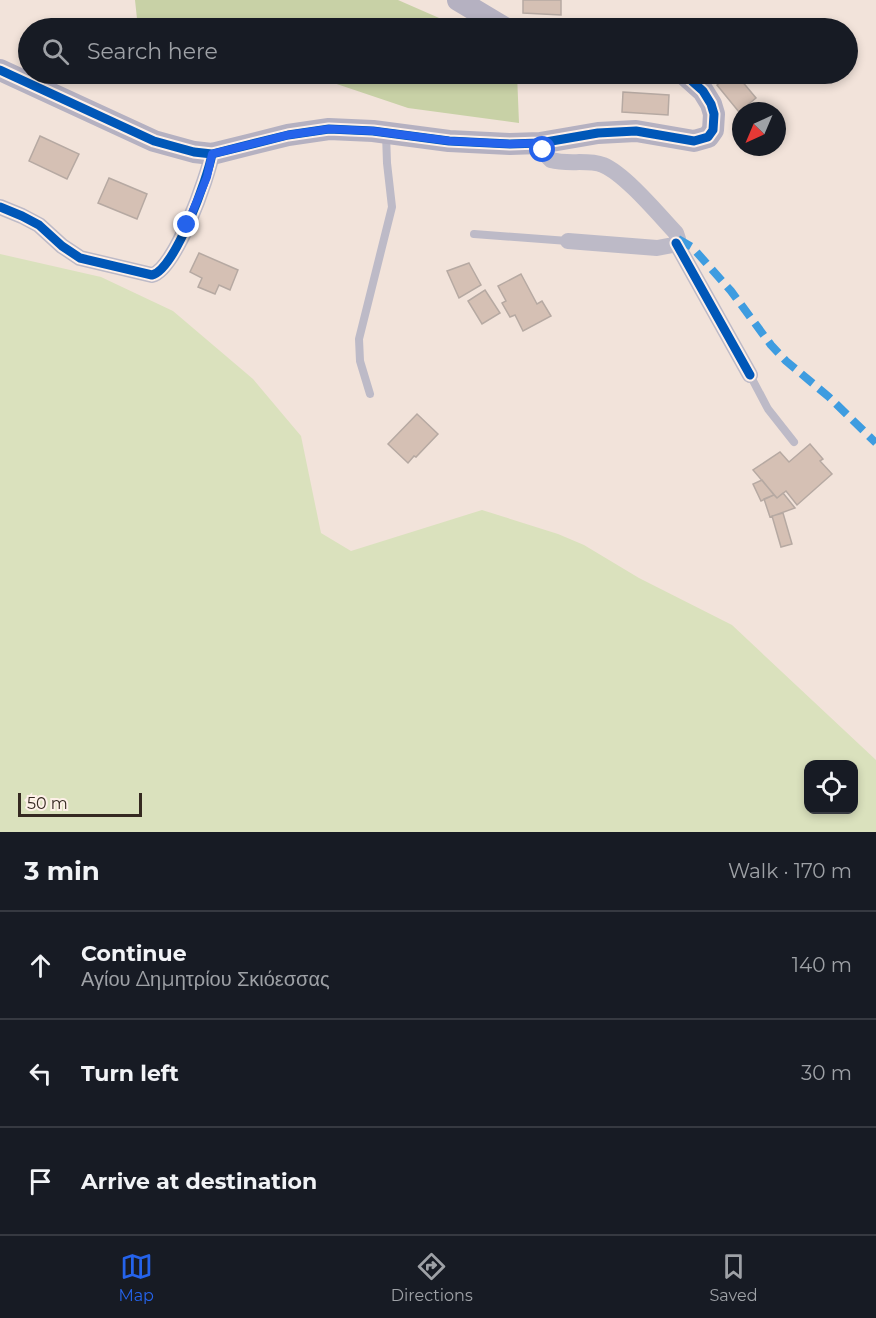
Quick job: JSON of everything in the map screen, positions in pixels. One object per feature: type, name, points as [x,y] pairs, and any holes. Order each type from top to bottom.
[{"type":"street","points":[[458,0],[488,18]]},
{"type":"street","points":[[0,70],[18,78]]},
{"type":"street","points":[[30,84],[153,141],[194,152],[212,154],[319,130],[349,129],[450,141],[510,144],[540,143],[618,131],[636,131],[694,141],[708,137],[715,122],[711,104],[704,91],[696,84]]},
{"type":"street","points":[[540,143],[544,153],[551,160],[595,164],[610,169],[676,233],[678,239],[676,243],[750,375]]},
{"type":"street","points":[[0,207],[39,225],[62,246],[80,258],[152,275],[156,274],[165,265],[187,225],[207,177],[212,154]]},
{"type":"street","points":[[568,241],[657,248],[668,247],[676,243]]},
{"type":"lane","points":[[370,394],[360,361],[358,339],[392,207],[386,132]]},
{"type":"lane","points":[[474,234],[568,241]]},
{"type":"lane","points":[[750,375],[768,409],[794,442]]},
{"type":"green space","points":[[135,0],[398,0],[439,18],[137,18]]},
{"type":"green space","points":[[337,84],[517,84],[519,123],[408,108]]},
{"type":"green space","points":[[0,254],[101,277],[173,311],[253,379],[301,436],[321,533],[351,551],[482,510],[558,534],[584,545],[639,578],[732,625],[876,760],[876,832],[0,832]]},
{"type":"building","points":[[523,0],[561,0],[561,15],[523,13]]},
{"type":"building","points":[[718,84],[744,84],[756,98],[751,102],[732,103]]},
{"type":"building","points":[[623,92],[669,95],[668,115],[622,112]]},
{"type":"building","points":[[40,136],[79,154],[67,179],[29,161]]},
{"type":"building","points":[[109,178],[147,194],[137,219],[98,203]]},
{"type":"building","points":[[199,253],[238,270],[230,290],[219,285],[215,294],[198,287],[202,278],[190,272]]},
{"type":"building","points":[[469,263],[481,285],[459,298],[447,271]]},
{"type":"building","points":[[521,274],[537,304],[542,301],[551,316],[523,331],[515,315],[510,317],[502,303],[506,301],[498,286]]},
{"type":"building","points":[[485,290],[500,313],[482,324],[468,301]]},
{"type":"building","points":[[417,414],[438,434],[408,463],[388,444]]},
{"type":"building","points":[[810,444],[823,459],[820,461],[832,474],[797,505],[786,491],[777,498],[753,470],[780,452],[789,462]]},
{"type":"building","points":[[762,480],[774,495],[761,501],[753,484]]},
{"type":"building","points":[[783,493],[795,508],[770,517],[764,499],[774,495],[777,498]]},
{"type":"building","points":[[783,513],[792,544],[781,547],[772,516]]},
{"type":"marked path","points":[[678,239],[692,247],[731,291],[771,345],[786,361],[829,397],[876,443]]},
{"type":"cycle path","points":[[0,70],[18,78]]},
{"type":"cycle path","points":[[30,84],[154,141],[194,152],[212,154],[288,135],[329,129],[373,131],[449,141],[510,144],[540,143],[598,133],[636,131],[694,141],[708,137],[713,130],[714,114],[703,91],[695,84]]},
{"type":"cycle path","points":[[0,207],[39,225],[62,246],[80,258],[152,275],[161,269],[171,257],[180,241],[204,182],[212,154]]},
{"type":"cycle path","points":[[676,243],[750,375]]},
{"type":"route","points":[[187,225],[207,177],[212,154],[288,135],[329,129],[356,129],[450,141],[540,143],[543,150]]}]
